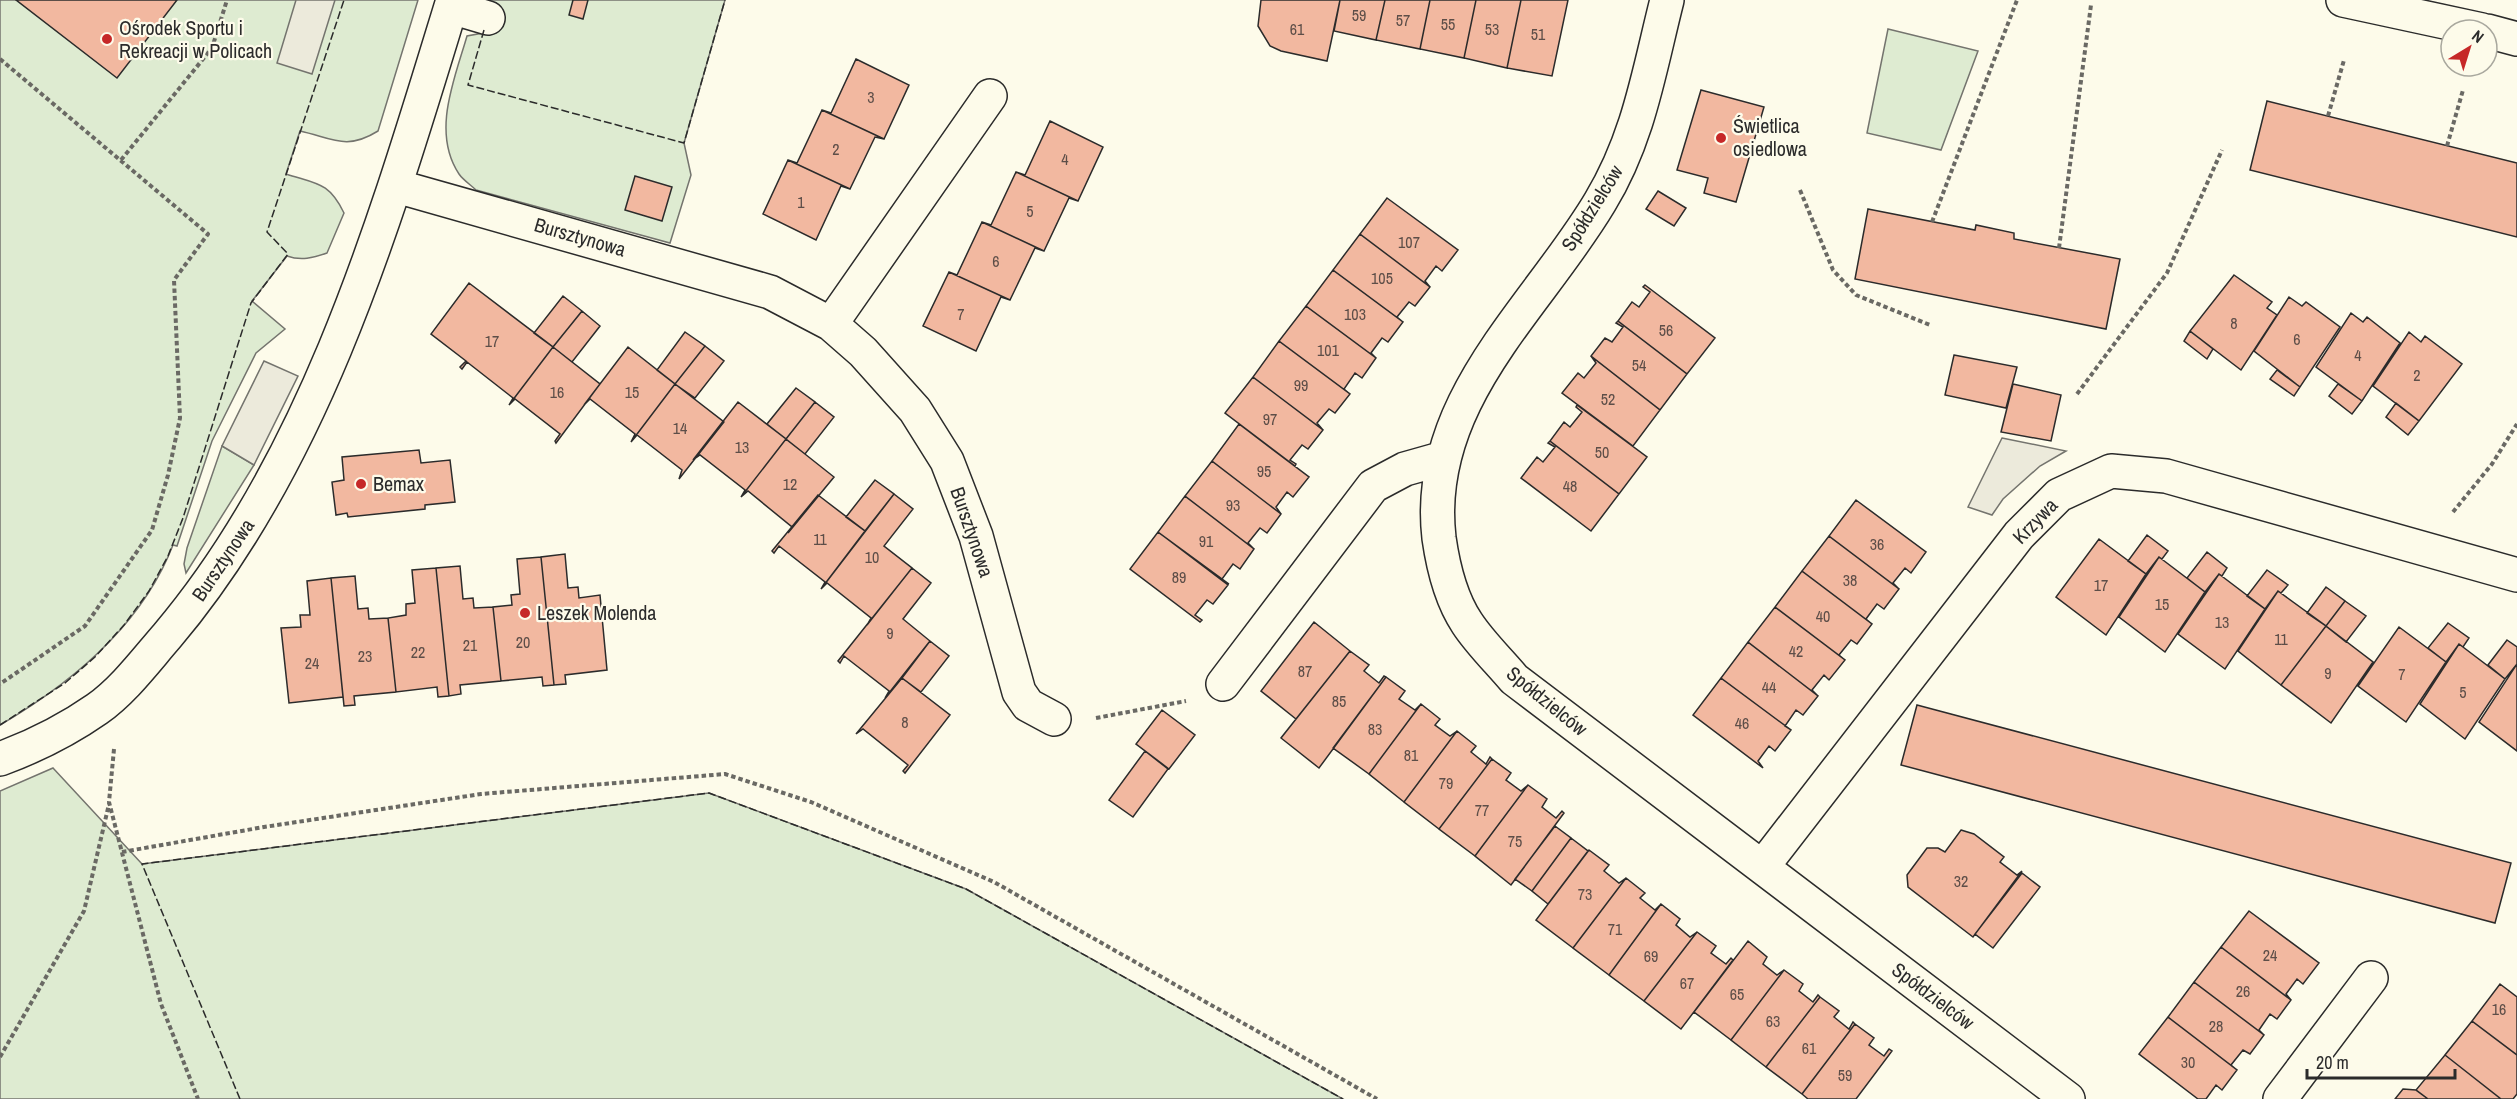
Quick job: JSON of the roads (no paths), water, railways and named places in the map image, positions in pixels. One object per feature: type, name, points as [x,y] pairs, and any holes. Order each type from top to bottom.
[{"type":"street","name":"Spółdzielców","points":[[1667,0],[1640,115],[1622,161],[1600,203],[1484,367],[1458,415],[1444,458],[1436,511],[1443,567],[1466,623],[1514,679],[2068,1099]]},
{"type":"street","points":[[2343,0],[2393,5],[2439,18]]},
{"type":"street","points":[[452,4],[488,18]]},
{"type":"street","name":"Bursztynowa","points":[[0,759],[43,742],[99,707],[144,663],[193,605],[251,521],[330,362],[396,186],[452,4]]},
{"type":"street","points":[[2499,34],[2517,39]]},
{"type":"street","points":[[831,324],[990,96]]},
{"type":"street","name":"Bursztynowa","points":[[396,186],[770,292],[831,324],[863,352],[915,410],[947,460],[976,536],[1019,692],[1028,705],[1053,720]]},
{"type":"street","points":[[1223,684],[1373,486],[1405,469],[1444,458]]},
{"type":"street","name":"Krzywa","points":[[1763,866],[2019,535],[2059,495],[2111,471],[2166,477],[2517,575]]},
{"type":"street","points":[[2280,1099],[2371,978]]},
{"type":"place","name":"Ośrodek Sportu i Rekreacji w Policach","points":[[107,39]]},
{"type":"place","name":"Świetlica osiedlowa","points":[[1721,138]]},
{"type":"place","name":"Bemax","points":[[361,484]]},
{"type":"place","name":"Leszek Molenda","points":[[525,613]]}]
